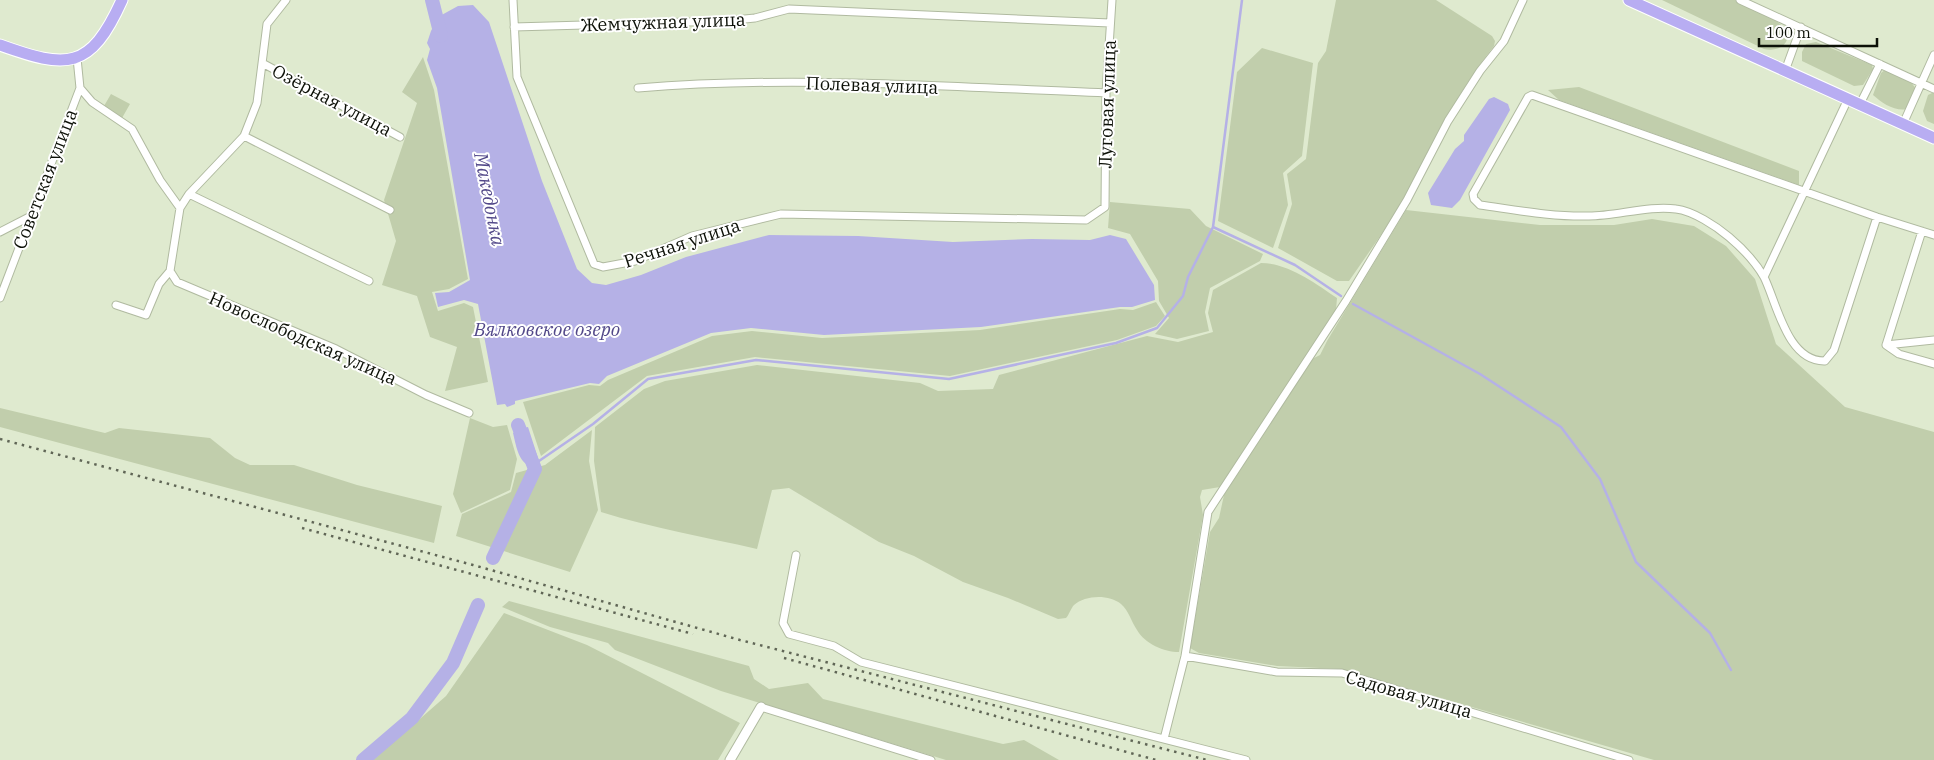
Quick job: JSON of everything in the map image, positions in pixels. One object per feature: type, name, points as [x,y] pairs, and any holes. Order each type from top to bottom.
[{"type":"main road","points":[[0,45],[52,61],[77,58],[100,39],[122,0]]},
{"type":"main road","points":[[1629,0],[1934,138]]},
{"type":"street","points":[[116,305],[146,315],[159,284],[170,271],[180,208],[189,194],[244,136],[257,103],[264,64],[267,24],[286,0]]},
{"type":"street","name":"Речная улица","points":[[514,0],[517,76],[594,264],[603,267],[635,261],[692,236],[781,214],[1086,220],[1105,207]]},
{"type":"street","name":"Луговая улица","points":[[1105,207],[1106,92],[1112,0]]},
{"type":"street","points":[[1164,739],[1185,656],[1208,512],[1346,301],[1407,200],[1448,122],[1480,71],[1504,41],[1524,0]]},
{"type":"street","points":[[1740,0],[1934,89]]},
{"type":"street","name":"Жемчужная улица","points":[[514,27],[724,21],[755,18],[789,9],[1110,23]]},
{"type":"street","points":[[1785,72],[1801,28]]},
{"type":"street","points":[[1903,124],[1934,55]]},
{"type":"street","name":"Советская улица","points":[[0,298],[29,217],[80,88],[77,58]]},
{"type":"street","name":"Озёрная улица","points":[[264,64],[400,137]]},
{"type":"street","points":[[1860,104],[1880,64]]},
{"type":"street","name":"Полевая улица","points":[[638,88],[710,82],[771,82],[1106,92]]},
{"type":"street","points":[[80,88],[92,102],[132,130],[160,180],[180,208]]},
{"type":"street","points":[[1877,217],[1834,350],[1825,361],[1816,361],[1806,355],[1793,342],[1778,316],[1764,277],[1751,259],[1729,237],[1692,214],[1676,209],[1589,216],[1542,214],[1480,205],[1474,199],[1474,194],[1528,97],[1532,95],[1877,217],[1934,235]]},
{"type":"street","points":[[1764,277],[1848,99]]},
{"type":"street","points":[[244,136],[390,210]]},
{"type":"street","points":[[189,194],[370,281]]},
{"type":"street","points":[[0,232],[29,217]]},
{"type":"street","points":[[1886,346],[1922,231]]},
{"type":"street","name":"Новослободская улица","points":[[170,271],[177,282],[336,349],[426,395],[469,413]]},
{"type":"street","points":[[1886,346],[1934,340]]},
{"type":"street","points":[[1886,346],[1899,354],[1934,364]]},
{"type":"street","points":[[796,555],[782,623],[789,634],[834,646],[861,662],[1246,760]]},
{"type":"street","name":"Садовая улица","points":[[1185,656],[1277,672],[1342,673],[1629,760]]},
{"type":"street","points":[[730,760],[761,707],[931,760]]},
{"type":"green space","points":[[1336,0],[1436,0],[1492,36],[1495,41],[1494,46],[1449,113],[1398,209],[1349,281],[1337,281],[1278,248],[1292,204],[1287,174],[1306,159],[1318,63],[1326,51]]},
{"type":"green space","points":[[1662,0],[1735,0],[1759,10],[1780,24],[1785,29],[1787,39],[1782,47],[1771,50],[1764,49]]},
{"type":"green space","points":[[1816,42],[1872,65],[1873,69],[1863,85],[1854,86],[1802,61],[1802,52],[1806,44]]},
{"type":"green space","points":[[1262,48],[1313,63],[1302,156],[1283,173],[1288,205],[1273,248],[1218,221],[1237,72]]},
{"type":"green space","points":[[423,57],[434,90],[468,279],[449,289],[432,292],[438,311],[464,303],[473,307],[488,382],[445,391],[457,347],[430,337],[417,296],[382,285],[396,241],[384,200],[417,103],[402,92]]},
{"type":"green space","points":[[1886,69],[1911,82],[1916,89],[1908,109],[1894,108],[1873,95],[1881,73]]},
{"type":"green space","points":[[1579,87],[1799,171],[1799,185],[1559,100],[1548,90]]},
{"type":"green space","points":[[1934,92],[1934,124],[1927,121],[1923,111],[1928,95]]},
{"type":"green space","points":[[111,94],[130,104],[122,118],[104,106]]},
{"type":"green space","points":[[1110,202],[1190,209],[1206,226],[1263,254],[1260,261],[1210,288],[1205,312],[1209,331],[1177,339],[1155,334],[1169,318],[1159,301],[1158,281],[1130,234],[1108,228]]},
{"type":"green space","points":[[1406,210],[1540,225],[1614,225],[1652,219],[1694,226],[1726,246],[1755,279],[1776,344],[1845,407],[1934,432],[1934,760],[1654,760],[1341,669],[1277,666],[1199,653],[1190,648],[1210,532],[1219,518],[1224,495],[1310,360],[1320,355]]},
{"type":"green space","points":[[1261,263],[1281,266],[1310,280],[1337,298],[1336,310],[1220,487],[1202,490],[1200,497],[1203,515],[1179,652],[1161,649],[1140,635],[1126,610],[1116,601],[1104,597],[1084,599],[1074,605],[1066,618],[1058,619],[963,582],[914,556],[879,542],[789,488],[772,490],[757,549],[659,528],[601,512],[594,461],[595,427],[644,389],[665,381],[757,365],[920,383],[938,391],[993,389],[999,375],[1147,336],[1178,342],[1213,332],[1208,313],[1213,290]]},
{"type":"green space","points":[[1156,302],[1165,316],[1156,326],[1117,340],[950,376],[755,357],[647,376],[541,456],[523,402],[589,385],[600,386],[608,380],[712,336],[752,331],[822,338],[980,330],[1120,309],[1133,310]]},
{"type":"green space","points":[[0,408],[105,433],[119,428],[210,438],[235,458],[250,465],[294,465],[357,485],[442,506],[434,543],[0,427]]},
{"type":"green space","points":[[470,418],[493,427],[507,425],[517,459],[510,490],[461,513],[453,494]]},
{"type":"green space","points":[[592,430],[589,461],[598,510],[570,572],[456,536],[462,514],[511,492],[516,473],[545,465]]},
{"type":"green space","points":[[509,601],[749,666],[754,679],[769,689],[808,683],[823,699],[1003,744],[1024,740],[1059,760],[946,760],[721,691],[615,650],[608,643],[550,627],[502,607]]},
{"type":"green space","points":[[504,613],[587,645],[740,723],[718,760],[373,760],[446,696]]},
{"type":"water","name":"Вялковское озеро","points":[[473,5],[489,22],[542,181],[577,269],[592,283],[606,285],[641,275],[686,257],[769,235],[858,236],[953,242],[1032,239],[1090,240],[1110,235],[1126,239],[1154,285],[1155,300],[1132,307],[1120,307],[981,327],[824,335],[751,328],[711,333],[607,376],[599,384],[590,383],[515,401],[515,404],[507,407],[505,404],[497,405],[478,304],[464,300],[438,307],[435,293],[449,292],[470,280],[437,88],[427,60],[430,49],[427,43],[438,17],[458,6]]},
{"type":"water","points":[[1494,97],[1508,104],[1510,110],[1460,200],[1452,208],[1431,205],[1428,193],[1455,149],[1464,141],[1464,135],[1489,99]]},
{"type":"water","points":[[522,424],[524,428],[528,427],[539,461],[535,469],[525,463],[517,450],[513,433],[516,431],[515,427]]},
{"type":"waterway","name":"Македонка","points":[[432,0],[441,36]]},
{"type":"waterway","points":[[539,461],[593,424],[648,379],[756,360],[949,379],[1116,343],[1157,328],[1183,296],[1188,277],[1213,227],[1242,0]]},
{"type":"waterway","points":[[1213,227],[1295,265],[1341,296]]},
{"type":"waterway","points":[[1353,304],[1480,374],[1561,427],[1600,479],[1636,562],[1710,633],[1731,670]]},
{"type":"waterway","name":"Македонка","points":[[493,558],[535,469],[518,425]]},
{"type":"waterway","name":"Македонка","points":[[363,760],[412,718],[453,663],[478,605]]},
{"type":"railway","points":[[0,439],[473,565],[740,640],[1207,760]]},
{"type":"railway","points":[[302,528],[693,634]]},
{"type":"railway","points":[[784,658],[1156,760]]}]
